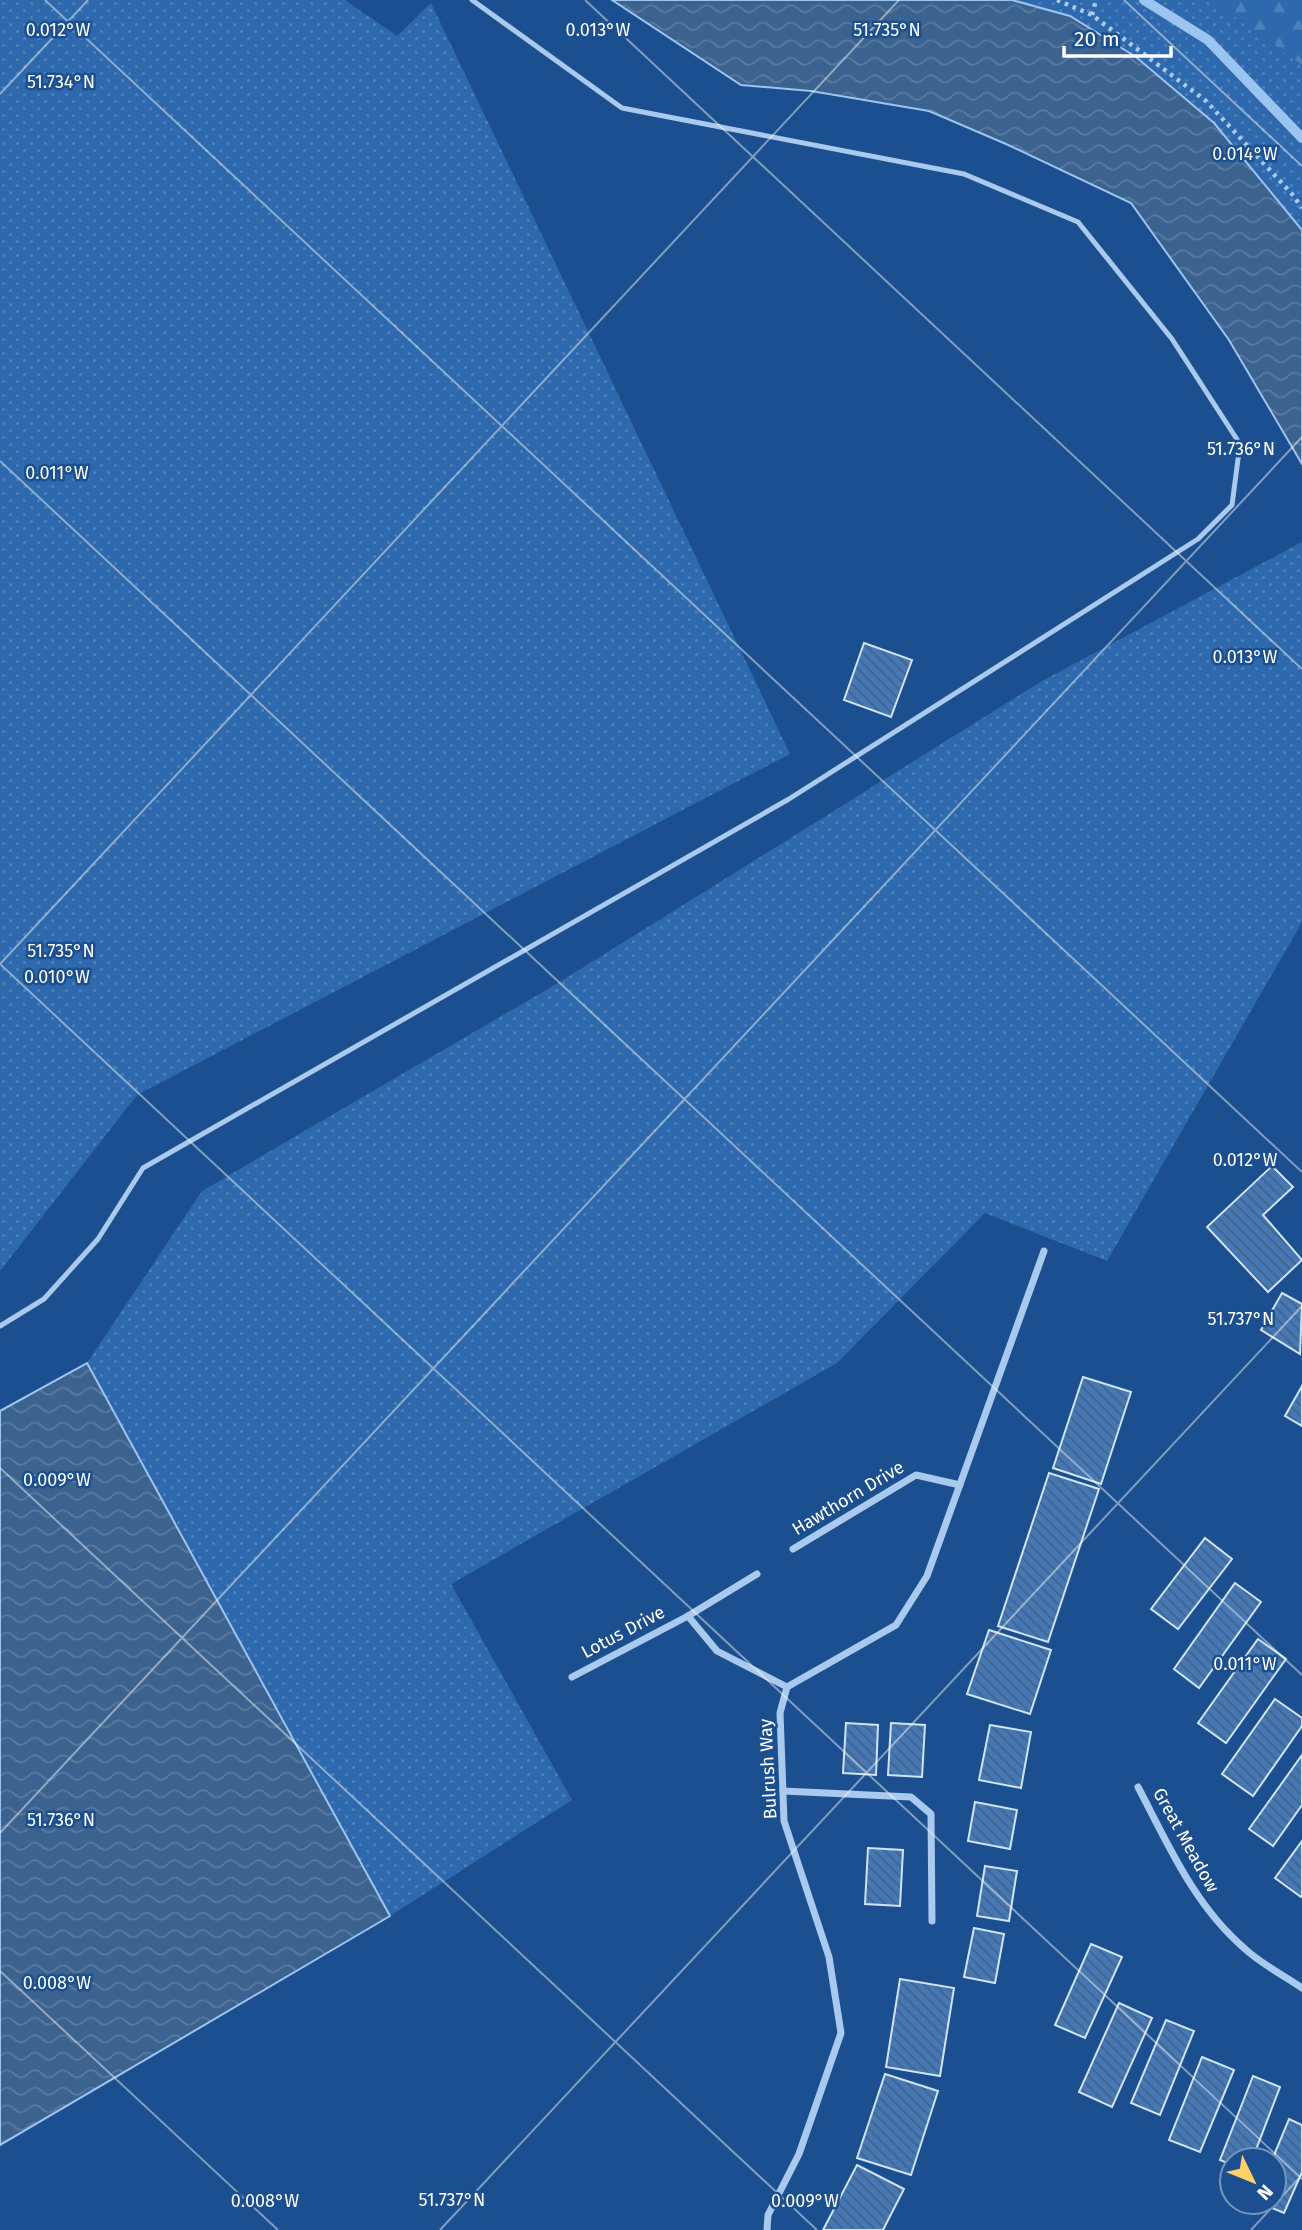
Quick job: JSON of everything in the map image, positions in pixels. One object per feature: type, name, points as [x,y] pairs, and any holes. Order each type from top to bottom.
[{"type":"street","points":[[788,1687],[896,1625],[927,1576],[1044,1251]]},
{"type":"street","name":"Hawthorn Drive","points":[[793,1549],[916,1475],[960,1485]]},
{"type":"street","name":"Lotus Drive","points":[[572,1677],[688,1616],[757,1574]]},
{"type":"street","name":"Lotus Drive","points":[[688,1616],[717,1651],[788,1687]]},
{"type":"street","name":"Bulrush Way","points":[[767,2230],[768,2215],[799,2154],[841,2033],[829,1957],[784,1821],[779,1713],[788,1687]]},
{"type":"street","name":"Great Meadow","points":[[1138,1787],[1182,1871],[1211,1915],[1245,1949],[1302,1988]]},
{"type":"street","points":[[783,1791],[911,1797],[931,1814],[932,1921]]},
{"type":"lane","points":[[0,1326],[44,1299],[98,1239],[143,1168],[789,799],[1198,539],[1232,505],[1240,444],[1172,339],[1078,222],[964,174],[622,108],[472,0]]},
{"type":"path","points":[[1057,0],[1093,15],[1206,101],[1302,208]]},
{"type":"path","points":[[1093,15],[1096,0]]},
{"type":"green space","points":[[0,0],[345,0],[397,36],[431,3],[790,754],[137,1095],[0,1271]]},
{"type":"green space","points":[[1012,0],[1211,0],[1302,65],[1302,230],[1214,123],[1070,16]]},
{"type":"green space","points":[[1211,0],[1302,0],[1302,65]]},
{"type":"green space","points":[[1302,542],[1302,922],[1107,1261],[985,1213],[837,1363],[451,1584],[572,1800],[390,1916],[87,1363],[202,1191],[558,983],[1042,681]]},
{"type":"water","points":[[612,0],[1012,0],[1070,16],[1136,57],[1214,123],[1302,230],[1302,464],[1229,340],[1131,203],[929,111],[811,91],[741,85]]},
{"type":"water","points":[[87,1363],[390,1916],[0,2145],[0,1411]]},
{"type":"building","points":[[864,643],[912,660],[891,717],[844,700]]},
{"type":"building","points":[[1272,1166],[1293,1187],[1263,1215],[1302,1260],[1268,1292],[1207,1227]]},
{"type":"building","points":[[1282,1293],[1302,1304],[1300,1354],[1261,1330]]},
{"type":"building","points":[[1083,1377],[1131,1392],[1101,1484],[1053,1468]]},
{"type":"building","points":[[1302,1386],[1302,1426],[1285,1416]]},
{"type":"building","points":[[1049,1473],[1099,1489],[1048,1642],[998,1626]]},
{"type":"building","points":[[1205,1538],[1232,1559],[1178,1629],[1151,1609]]},
{"type":"building","points":[[1235,1583],[1261,1602],[1199,1688],[1174,1669]]},
{"type":"building","points":[[989,1630],[1051,1650],[1030,1714],[967,1694]]},
{"type":"building","points":[[1258,1639],[1286,1659],[1226,1743],[1198,1723]]},
{"type":"building","points":[[1275,1699],[1302,1718],[1302,1726],[1253,1796],[1222,1774]]},
{"type":"building","points":[[846,1723],[878,1725],[876,1775],[843,1773]]},
{"type":"building","points":[[891,1723],[925,1725],[922,1777],[888,1775]]},
{"type":"building","points":[[990,1725],[1031,1732],[1021,1788],[979,1780]]},
{"type":"building","points":[[1302,1755],[1302,1805],[1273,1846],[1249,1829]]},
{"type":"building","points":[[975,1802],[1017,1810],[1010,1849],[968,1841]]},
{"type":"building","points":[[1302,1841],[1302,1895],[1301,1897],[1275,1878]]},
{"type":"building","points":[[868,1848],[903,1850],[900,1906],[865,1904]]},
{"type":"building","points":[[985,1866],[1017,1871],[1009,1921],[977,1916]]},
{"type":"building","points":[[974,1928],[1004,1934],[995,1983],[964,1977]]},
{"type":"building","points":[[1091,1944],[1122,1957],[1085,2038],[1055,2025]]},
{"type":"building","points":[[900,1979],[954,1988],[940,2076],[886,2067]]},
{"type":"building","points":[[1119,2003],[1152,2018],[1112,2107],[1079,2092]]},
{"type":"building","points":[[1166,2020],[1194,2031],[1160,2115],[1131,2103]]},
{"type":"building","points":[[1202,2057],[1234,2070],[1200,2152],[1169,2140]]},
{"type":"building","points":[[885,2074],[938,2091],[911,2175],[857,2158]]},
{"type":"building","points":[[1253,2076],[1280,2087],[1257,2146],[1226,2146]]},
{"type":"building","points":[[1289,2119],[1302,2125],[1302,2172],[1288,2204],[1288,2146],[1278,2146]]},
{"type":"building","points":[[857,2165],[904,2189],[883,2230],[823,2230]]},
{"type":"waterway","points":[[1144,0],[1208,40],[1302,138]]}]
